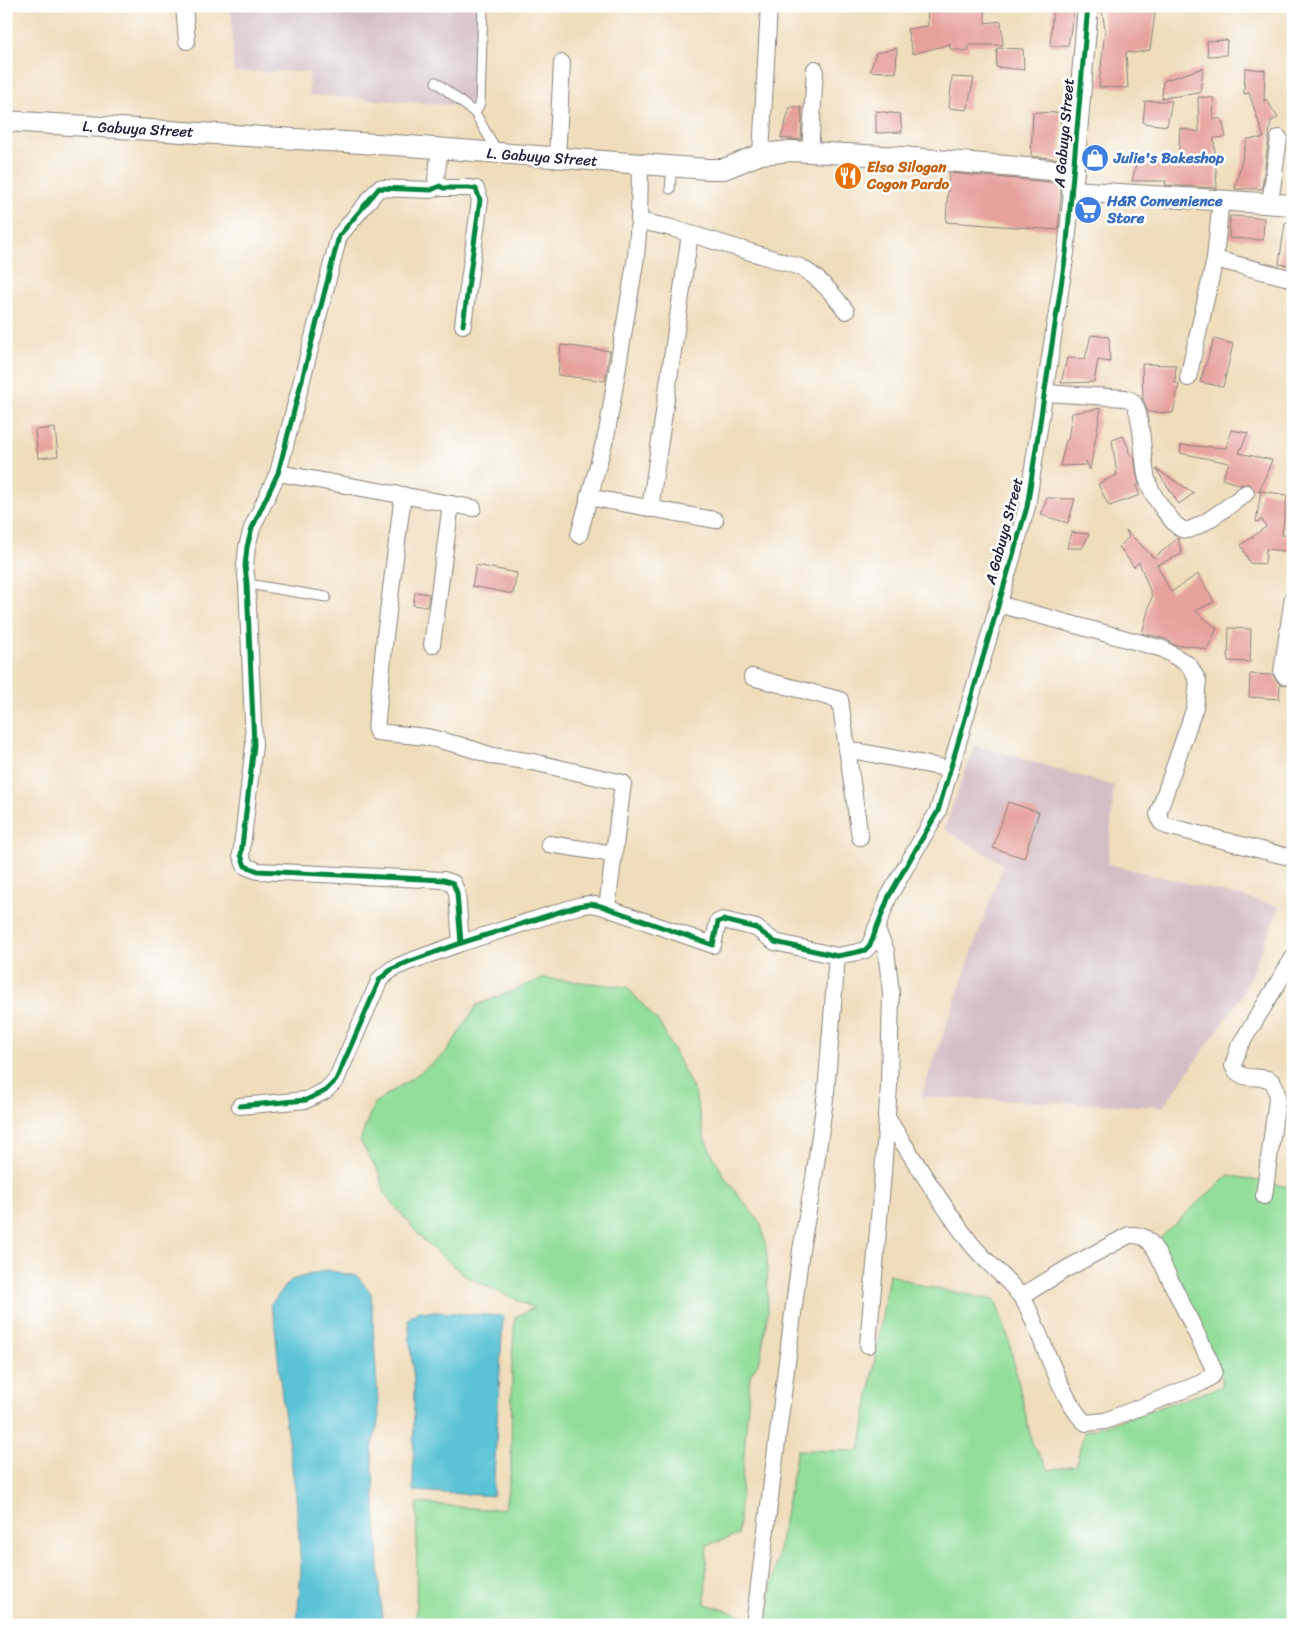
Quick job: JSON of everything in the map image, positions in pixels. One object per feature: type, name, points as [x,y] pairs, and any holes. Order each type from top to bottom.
[{"type":"street","points":[[184,6],[187,41]]},
{"type":"street","points":[[761,154],[769,6]]},
{"type":"street","name":"A Gabuya Street","points":[[838,956],[865,950],[870,945],[889,896],[938,812],[1027,507],[1066,253],[1088,6]]},
{"type":"street","points":[[557,158],[562,63]]},
{"type":"street","points":[[810,153],[815,69]]},
{"type":"street","name":"L. Gabuya Street","points":[[6,121],[440,149],[707,169],[724,169],[761,154],[791,151],[902,158],[1221,200],[1293,205]]},
{"type":"street","points":[[1270,203],[1280,138]]},
{"type":"street","points":[[440,149],[436,178],[440,186],[443,188],[469,188],[476,190],[480,200],[463,325]]},
{"type":"street","points":[[579,535],[607,432],[636,257],[640,164]]},
{"type":"street","points":[[440,186],[431,190],[380,188],[339,236],[278,473],[252,528],[245,566],[254,745],[241,855],[245,866],[258,871],[444,880],[453,883],[457,893],[461,943]]},
{"type":"street","points":[[1188,378],[1215,258],[1221,200]]},
{"type":"street","points":[[639,221],[668,227],[800,267],[813,274],[846,311]]},
{"type":"street","points":[[650,509],[690,234]]},
{"type":"street","points":[[1215,258],[1293,278]]},
{"type":"street","points":[[1045,393],[1125,398],[1132,401],[1137,408],[1139,416],[1143,461],[1147,480],[1154,496],[1164,511],[1182,530],[1189,530],[1200,524],[1246,493]]},
{"type":"street","points":[[278,473],[473,508]]},
{"type":"street","points":[[403,496],[385,636],[376,730],[377,732],[427,738],[459,745],[493,756],[533,762],[623,783],[607,908]]},
{"type":"street","points":[[588,497],[715,520]]},
{"type":"street","points":[[432,645],[451,504]]},
{"type":"street","points":[[1293,597],[1282,672],[1285,676],[1293,676]]},
{"type":"street","points":[[998,604],[1162,649],[1189,665],[1198,681],[1195,707],[1158,814],[1160,822],[1167,826],[1293,858]]},
{"type":"street","points":[[752,677],[840,700],[860,837]]},
{"type":"street","points":[[846,749],[950,768]]},
{"type":"street","points":[[549,844],[614,854]]},
{"type":"street","points":[[240,1106],[306,1100],[324,1091],[336,1080],[380,980],[392,969],[461,943],[578,906],[590,904],[607,908],[713,945],[718,922],[723,920],[756,928],[775,942],[838,956],[826,1092],[814,1178],[801,1250],[754,1625]]},
{"type":"street","points":[[868,1345],[889,1086],[891,992],[886,951],[876,928]]},
{"type":"street","points":[[1264,1196],[1277,1088],[1274,1082],[1267,1078],[1245,1077],[1237,1072],[1233,1066],[1239,1047],[1293,958]]},
{"type":"street","points":[[886,1116],[970,1242],[990,1264],[1005,1276],[1022,1296],[1068,1398],[1080,1418],[1086,1423],[1105,1421],[1201,1383],[1212,1376],[1214,1371],[1211,1363],[1156,1251],[1145,1237],[1138,1234],[1130,1235],[1068,1268],[1022,1296]]},
{"type":"lane","points":[[475,113],[480,103],[483,6]]},
{"type":"lane","points":[[436,82],[475,113],[498,154]]},
{"type":"lane","points":[[670,189],[672,166]]},
{"type":"lane","points":[[247,584],[326,598]]},
{"type":"shaded area","points":[[231,6],[479,6],[476,105],[309,95],[309,72],[234,72]]},
{"type":"shaded area","points":[[975,745],[1114,786],[1108,864],[1280,906],[1241,997],[1163,1107],[921,1097],[1003,864],[944,829]]},
{"type":"green space","points":[[544,978],[627,987],[660,1024],[695,1093],[705,1140],[725,1178],[761,1224],[767,1254],[768,1312],[760,1360],[750,1375],[738,1535],[707,1545],[705,1604],[749,1617],[749,1625],[416,1625],[417,1503],[485,1509],[505,1508],[511,1470],[512,1360],[515,1317],[534,1308],[465,1276],[423,1240],[385,1194],[379,1173],[360,1141],[374,1103],[446,1053],[477,1005]]},
{"type":"green space","points":[[1229,1175],[1293,1188],[1293,1625],[765,1625],[797,1450],[860,1451],[889,1274],[923,1286],[995,1300],[1008,1336],[1032,1443],[1049,1470],[1076,1465],[1084,1432],[1221,1387],[1222,1378],[1155,1243]]},
{"type":"water","points":[[326,1270],[357,1276],[371,1293],[379,1416],[372,1451],[384,1625],[297,1625],[301,1569],[296,1496],[282,1397],[274,1317],[270,1305],[291,1280]]},
{"type":"water","points":[[418,1311],[503,1316],[493,1496],[413,1491],[414,1383],[408,1319]]},
{"type":"building","points":[[927,6],[985,6],[985,23],[1001,21],[1003,45],[969,45],[968,51],[950,49],[950,44],[913,54],[907,29],[928,26]]},
{"type":"building","points":[[1053,6],[1071,6],[1071,11],[1074,11],[1068,46],[1050,46]]},
{"type":"building","points":[[1101,6],[1156,6],[1150,50],[1134,53],[1126,52],[1128,88],[1099,87],[1105,29]]},
{"type":"building","points":[[1227,40],[1226,55],[1208,56],[1207,41]]},
{"type":"building","points":[[897,48],[896,73],[870,71],[876,53]]},
{"type":"building","points":[[997,48],[1023,49],[1024,70],[996,67]]},
{"type":"building","points":[[1203,68],[1200,93],[1162,98],[1163,81]]},
{"type":"building","points":[[1245,68],[1265,70],[1264,102],[1266,99],[1278,118],[1271,121],[1262,189],[1235,189],[1247,139],[1264,138],[1249,93],[1244,94]]},
{"type":"building","points":[[952,77],[974,78],[967,110],[949,108]]},
{"type":"building","points":[[1198,97],[1214,98],[1213,119],[1222,119],[1226,137],[1214,138],[1217,188],[1165,185],[1166,181],[1132,181],[1137,160],[1178,165],[1180,128],[1199,132]]},
{"type":"building","points":[[1145,101],[1172,101],[1167,126],[1143,123]]},
{"type":"building","points":[[790,107],[801,107],[801,140],[781,138]]},
{"type":"building","points":[[876,111],[900,114],[902,132],[876,133]]},
{"type":"building","points":[[1033,112],[1061,113],[1060,159],[1031,156]]},
{"type":"building","points":[[949,173],[1061,183],[1058,230],[946,222]]},
{"type":"building","points":[[1230,216],[1264,218],[1263,240],[1229,238]]},
{"type":"building","points":[[1285,223],[1293,224],[1293,266],[1279,264]]},
{"type":"building","points":[[1091,335],[1109,337],[1110,362],[1098,360],[1094,382],[1061,383],[1067,358],[1085,359]]},
{"type":"building","points":[[1214,339],[1233,344],[1223,387],[1200,382]]},
{"type":"building","points":[[561,345],[610,351],[605,381],[558,375]]},
{"type":"building","points":[[1142,364],[1176,365],[1175,383],[1179,384],[1173,413],[1148,412],[1143,399]]},
{"type":"building","points":[[1101,408],[1090,470],[1086,461],[1085,465],[1060,466],[1066,440],[1068,440],[1072,413]]},
{"type":"building","points":[[55,428],[58,456],[38,458],[35,430]]},
{"type":"building","points":[[1231,430],[1248,433],[1239,453],[1272,460],[1259,492],[1249,484],[1240,485],[1222,479],[1229,463],[1180,453],[1181,445],[1226,448]]},
{"type":"building","points":[[1123,436],[1129,449],[1128,451],[1134,458],[1139,485],[1136,486],[1140,495],[1109,506],[1098,484],[1117,475],[1112,440]]},
{"type":"building","points":[[1156,469],[1194,493],[1179,504]]},
{"type":"building","points":[[1261,491],[1287,495],[1282,535],[1293,536],[1293,552],[1266,549],[1265,564],[1250,563],[1241,545],[1266,527],[1262,520],[1256,522]]},
{"type":"building","points":[[1047,498],[1075,499],[1068,523],[1041,515]]},
{"type":"building","points":[[1126,530],[1154,558],[1178,538],[1182,554],[1157,565],[1171,592],[1198,574],[1214,602],[1195,611],[1217,628],[1207,650],[1192,646],[1175,645],[1166,639],[1142,633],[1152,596],[1139,562],[1134,567],[1119,547],[1129,537]]},
{"type":"building","points":[[1071,532],[1089,534],[1082,548],[1067,548]]},
{"type":"building","points":[[476,565],[517,573],[513,594],[472,586]]},
{"type":"building","points":[[415,592],[429,594],[427,607],[413,605]]},
{"type":"building","points":[[1229,628],[1251,629],[1250,662],[1228,661]]},
{"type":"building","points":[[1250,674],[1273,675],[1280,685],[1279,699],[1249,697]]},
{"type":"building","points":[[1008,802],[1039,812],[1024,858],[993,848]]},
{"type":"cycle path","points":[[240,1106],[306,1100],[325,1091],[336,1080],[380,979],[392,969],[461,943],[578,906],[590,904],[601,906],[713,945],[718,922],[723,920],[756,928],[775,942],[837,956],[865,950],[870,945],[889,896],[938,811],[1027,507],[1066,253],[1088,6]]},
{"type":"cycle path","points":[[461,943],[457,893],[453,883],[444,880],[258,871],[245,866],[241,855],[254,745],[245,566],[247,547],[252,528],[278,473],[339,236],[379,188],[431,190],[440,186],[443,188],[476,189],[480,200],[463,325]]},
{"type":"place","name":"Julie's Bakeshop","points":[[1095,158]]},
{"type":"place","name":"Elsa Silogan Cogon Pardo","points":[[848,176]]},
{"type":"place","name":"H&R Convenience Store","points":[[1088,210]]}]
